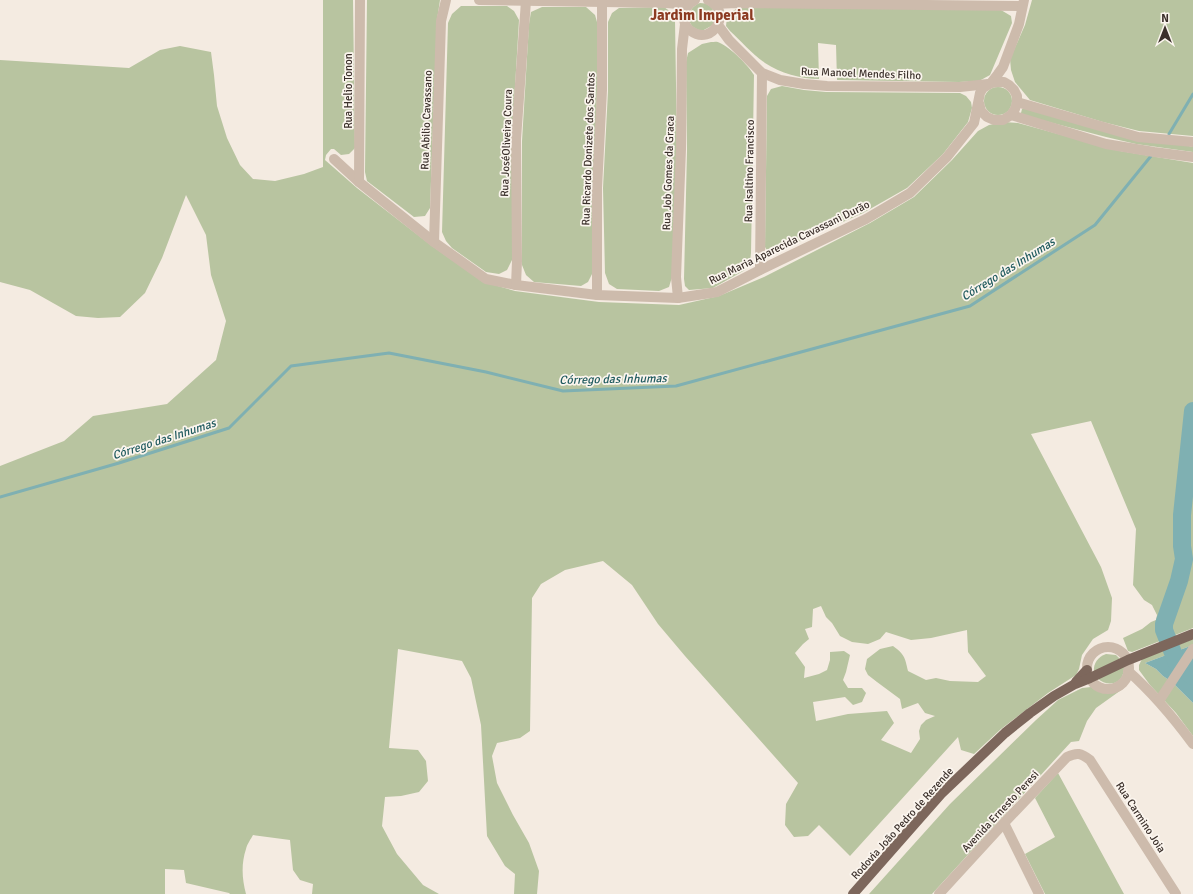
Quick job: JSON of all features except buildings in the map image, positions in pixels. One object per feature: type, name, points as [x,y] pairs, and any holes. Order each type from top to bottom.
[{"type":"main road","name":"Rodovia João Pedro de Rezende","points":[[853,894],[941,794],[1006,733],[1030,713],[1054,696],[1075,684],[1193,634]]},
{"type":"street","name":"Rua Helio Tonon","points":[[359,182],[360,0]]},
{"type":"street","name":"Rua Abilio Cavassano","points":[[434,242],[441,21],[446,0]]},
{"type":"street","points":[[479,0],[667,3],[689,5]]},
{"type":"street","name":"Rua JoséOliveira Coura","points":[[516,285],[516,139],[526,1]]},
{"type":"street","name":"Rua Ricardo Donizete dos Santos","points":[[597,295],[597,188],[602,90],[602,2]]},
{"type":"street","points":[[713,4],[1023,3],[1019,24],[1003,67],[990,84]]},
{"type":"street","points":[[689,28],[697,34],[703,35],[708,34],[716,28],[720,14],[713,4]]},
{"type":"street","name":"Rua Job Gomes da Graca","points":[[678,298],[676,277],[682,149],[682,49],[689,28],[684,18],[689,5]]},
{"type":"street","name":"Rua Manoel Mendes Filho","points":[[716,28],[762,72],[780,80],[827,86],[960,87],[990,84]]},
{"type":"street","points":[[1003,67],[1009,85]]},
{"type":"street","name":"Rua Isaltino Francisco","points":[[760,270],[762,72]]},
{"type":"street","points":[[974,123],[1003,120],[1011,115],[1015,110],[1017,96],[1014,90],[1004,82],[990,84],[983,88],[980,93],[979,101],[981,111],[987,117],[994,120]]},
{"type":"street","points":[[960,87],[979,101]]},
{"type":"street","name":"Rua Maria Aparecida Cavassani Durão","points":[[334,158],[359,182],[434,242],[486,279],[516,285],[597,295],[678,298],[717,292],[866,219],[910,193],[948,157],[974,123],[979,101]]},
{"type":"street","points":[[1017,102],[1138,136],[1193,142]]},
{"type":"street","points":[[1011,115],[1106,144],[1193,157]]},
{"type":"street","points":[[1127,663],[1128,675],[1124,682],[1118,686],[1102,688],[1091,678],[1088,662],[1092,654],[1099,649],[1107,647],[1116,648],[1174,718],[1193,744]]},
{"type":"street","points":[[1159,701],[1193,649]]},
{"type":"street","points":[[1124,682],[1148,688]]},
{"type":"street","name":"Avenida Ernesto Peresi","points":[[939,894],[1067,757],[1074,754],[1083,755]]},
{"type":"street","name":"Rua Carmino Joia","points":[[1083,755],[1090,760],[1176,894]]},
{"type":"street","points":[[1004,823],[1039,894]]},
{"type":"green space","points":[[323,0],[353,0],[355,148],[349,154],[341,155],[334,149],[331,149],[326,155],[325,160],[357,188],[432,246],[484,282],[515,291],[599,302],[679,305],[719,296],[764,277],[870,223],[914,197],[952,160],[978,131],[989,125],[1004,122],[1018,123],[1120,151],[1193,163],[1193,628],[1132,652],[1128,651],[1123,638],[1156,620],[1157,615],[1152,605],[1144,600],[1133,585],[1136,529],[1091,421],[1031,434],[1101,567],[1112,598],[1111,621],[1108,630],[1093,639],[1082,655],[1076,675],[1048,693],[1001,729],[974,754],[961,750],[958,737],[850,856],[819,825],[808,836],[794,837],[785,825],[786,804],[798,783],[658,624],[632,585],[603,561],[565,570],[541,584],[532,598],[530,731],[520,738],[497,743],[492,756],[497,783],[529,843],[539,871],[537,894],[514,894],[515,874],[505,866],[487,836],[481,725],[471,678],[462,661],[398,649],[389,748],[418,750],[426,761],[428,781],[419,792],[401,796],[385,797],[382,826],[397,854],[423,885],[439,894],[312,894],[313,884],[300,880],[293,870],[290,840],[253,835],[248,843],[243,860],[243,877],[246,894],[230,894],[186,883],[184,870],[165,869],[165,894],[0,894],[0,466],[64,441],[93,416],[167,404],[216,360],[226,321],[211,275],[206,235],[186,195],[162,258],[145,293],[120,317],[98,318],[76,316],[30,290],[0,282],[0,60],[129,68],[160,50],[180,46],[211,52],[217,106],[227,138],[240,165],[253,179],[275,181],[304,174],[323,167]],"holes":[[[821,606],[826,617],[832,623],[840,636],[852,642],[868,644],[880,639],[886,632],[911,640],[931,638],[967,630],[968,652],[986,676],[978,682],[950,681],[936,678],[926,680],[908,671],[904,656],[893,646],[880,649],[867,659],[865,669],[868,675],[900,699],[902,709],[918,703],[925,713],[935,716],[926,720],[921,725],[919,731],[920,739],[911,753],[881,740],[894,723],[887,711],[848,714],[816,721],[813,702],[845,697],[853,705],[862,702],[866,693],[862,688],[848,688],[843,680],[850,655],[844,651],[830,652],[830,660],[827,670],[804,678],[805,667],[795,653],[809,639],[805,629],[812,627],[813,609]]]},
{"type":"green space","points":[[367,0],[440,0],[437,20],[430,208],[425,216],[414,217],[367,181],[365,172]]},
{"type":"green space","points":[[1032,0],[1193,0],[1193,136],[1139,131],[1030,100],[1015,82],[1011,70],[1010,59],[1025,25]]},
{"type":"green space","points":[[700,3],[709,5],[715,13],[713,25],[702,31],[693,27],[689,20],[691,10]]},
{"type":"green space","points":[[461,6],[507,6],[514,11],[519,20],[512,137],[512,260],[507,270],[499,274],[486,272],[452,248],[446,241],[442,232],[448,23],[452,14]]},
{"type":"green space","points":[[542,7],[586,7],[595,15],[597,22],[593,272],[588,282],[581,286],[534,282],[526,275],[522,265],[522,141],[529,24],[531,12]]},
{"type":"green space","points":[[664,7],[671,12],[675,20],[677,149],[672,277],[669,287],[659,291],[617,289],[609,284],[605,273],[603,188],[608,91],[608,22],[612,13],[619,8]]},
{"type":"green space","points":[[740,7],[1001,10],[1011,16],[1012,23],[990,75],[979,81],[837,80],[836,45],[818,43],[819,79],[812,79],[791,75],[771,67],[756,56],[730,31],[726,26],[728,16],[731,12]]},
{"type":"green space","points":[[719,42],[729,48],[744,62],[754,75],[751,253],[750,263],[745,270],[713,288],[689,290],[685,286],[684,279],[687,151],[686,62],[688,53],[702,44]]},
{"type":"green space","points":[[782,86],[826,92],[960,93],[966,96],[971,102],[972,108],[968,122],[943,154],[907,188],[863,213],[776,252],[768,252],[765,247],[767,96],[771,89]]},
{"type":"green space","points":[[998,87],[1008,91],[1012,101],[1008,111],[998,115],[988,111],[984,101],[988,91]]},
{"type":"green space","points":[[1022,109],[1193,147],[1193,152],[1136,144],[1106,137],[1022,115]]},
{"type":"green space","points":[[1193,639],[1193,645],[1145,663],[1156,669],[1172,682],[1193,703],[1193,736],[1176,713],[1150,685],[1139,670],[1139,665],[1142,659]]},
{"type":"green space","points":[[1106,654],[1116,655],[1121,660],[1094,672],[1094,666],[1097,661]]},
{"type":"green space","points":[[1124,666],[1122,677],[1111,684],[1097,678]]},
{"type":"green space","points":[[1091,687],[1113,690],[1124,688],[1096,708],[1087,721],[1079,741],[1071,742],[932,894],[869,894],[950,804],[1036,720],[1058,700],[1082,688]]},
{"type":"green space","points":[[1058,773],[1124,894],[1045,894],[1025,854],[1055,837],[1035,798]]},
{"type":"water","points":[[1193,645],[1193,703],[1172,682],[1156,669],[1145,663]]},
{"type":"waterway","name":"Córrego das Inhumas","points":[[1169,134],[1193,94]]},
{"type":"waterway","name":"Córrego das Inhumas","points":[[0,497],[119,463],[229,428],[291,366],[389,353],[486,372],[563,391],[676,386],[970,306],[1095,225],[1151,156]]},
{"type":"waterway","points":[[1193,411],[1182,515],[1182,546],[1184,559],[1179,581],[1164,624],[1164,630],[1177,663],[1193,676]]},
{"type":"district","name":"Jardim Imperial","points":[[702,15]]}]
